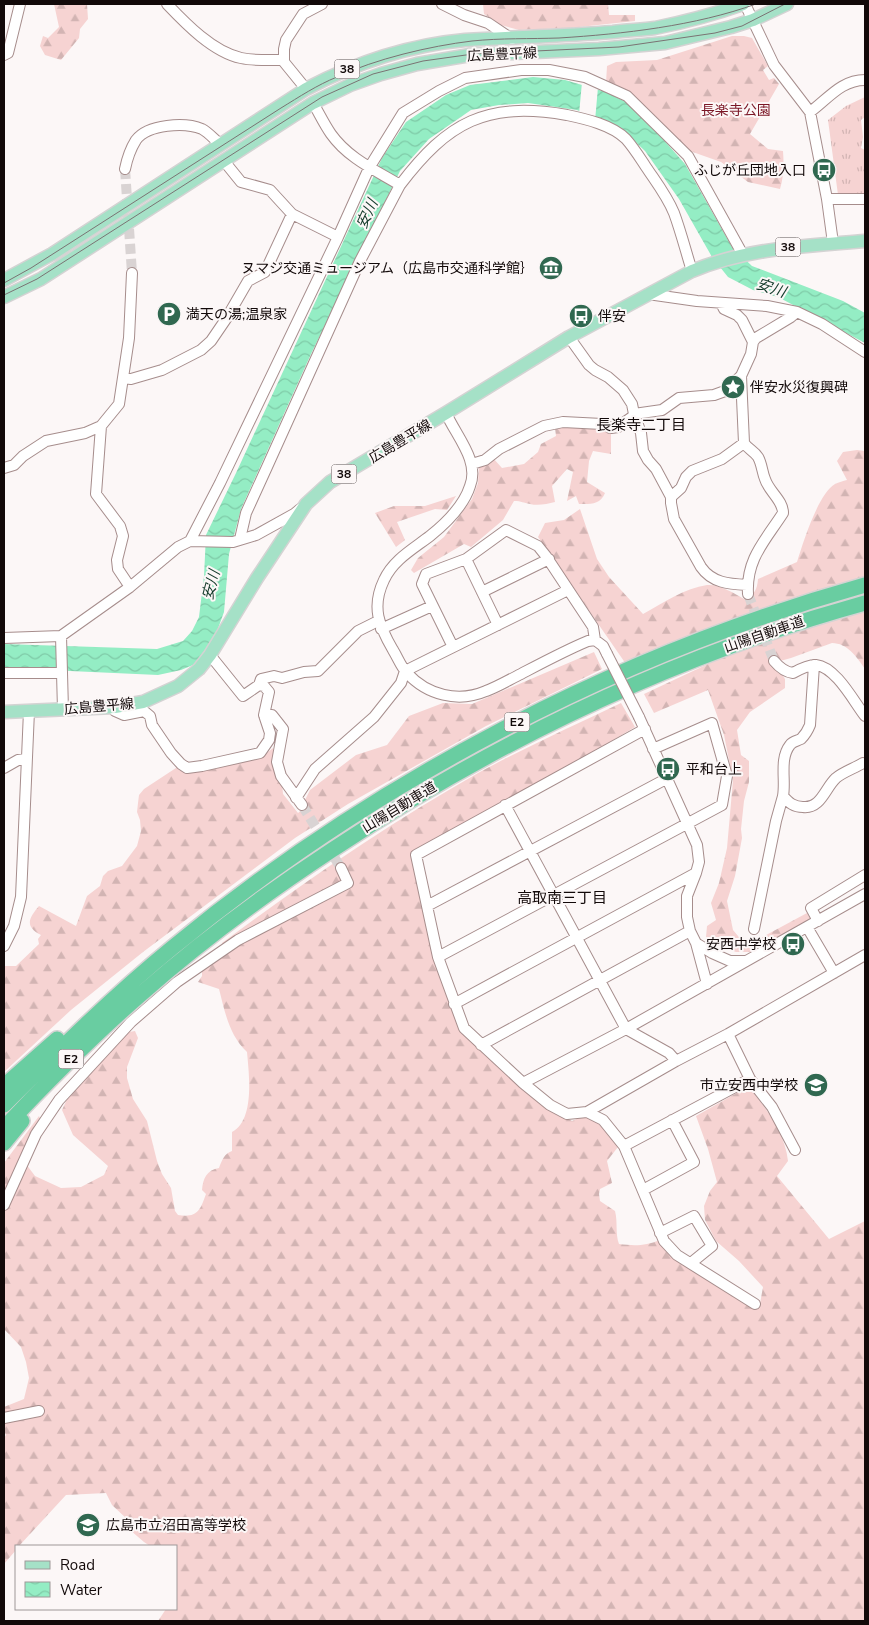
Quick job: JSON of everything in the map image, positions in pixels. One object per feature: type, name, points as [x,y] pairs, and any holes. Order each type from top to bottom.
[{"type":"highway","name":"山陽自動車道","points":[[4,1128],[89,1041],[136,988],[201,924],[278,867],[378,800],[483,740],[571,695],[648,660],[771,614],[865,585]]},
{"type":"highway","name":"山陽自動車道","points":[[4,1105],[77,1031],[212,936],[287,879],[387,813],[490,754],[579,709],[713,652],[777,629],[865,602]]},
{"type":"highway","points":[[4,1086],[61,1035],[136,988]]},
{"type":"highway","points":[[4,1143],[136,988]]},
{"type":"main road","name":"広島豊平線","points":[[4,280],[52,254],[306,89],[367,61],[410,49],[464,40],[512,39],[654,28],[744,4]]},
{"type":"main road","name":"広島豊平線","points":[[4,297],[41,280],[313,103],[365,79],[417,64],[470,55],[599,49],[665,43],[731,27],[753,20],[788,4]]},
{"type":"main road","name":"広島豊平線","points":[[4,712],[115,707],[143,702],[178,686],[199,669],[210,655],[257,578],[306,504],[330,482],[569,337],[692,271],[713,262],[774,248],[865,241]]},
{"type":"street","points":[[4,55],[8,53],[20,4]]},
{"type":"street","points":[[167,4],[178,16],[215,47],[231,55],[243,58],[284,60]]},
{"type":"street","points":[[306,89],[284,62],[284,49],[286,40],[303,14],[322,4]]},
{"type":"street","points":[[442,4],[464,15],[488,23],[512,39]]},
{"type":"street","points":[[744,4],[774,66],[810,112],[828,199],[833,244]]},
{"type":"street","points":[[190,541],[220,483],[369,168],[403,113],[465,78],[521,70],[549,70],[585,77],[627,96],[688,156],[743,255]]},
{"type":"street","points":[[810,112],[849,82],[865,80]]},
{"type":"street","points":[[313,103],[331,134],[348,153],[369,168],[398,184]]},
{"type":"street","points":[[236,541],[246,513],[360,261],[398,184],[430,148],[458,128],[476,118],[494,113],[530,110],[574,117],[594,122],[613,130],[633,148],[661,189],[673,212],[692,271]]},
{"type":"street","points":[[125,169],[137,139],[147,131],[162,126],[190,127],[203,130],[220,144]]},
{"type":"street","points":[[224,161],[241,182],[270,190],[292,214],[338,237]]},
{"type":"street","points":[[828,199],[865,199]]},
{"type":"street","points":[[124,378],[162,370],[188,358],[211,341],[248,281],[265,272],[292,214]]},
{"type":"street","points":[[4,468],[14,465],[23,456],[46,441],[85,433],[101,426],[120,404],[129,338],[132,273]]},
{"type":"street","points":[[648,294],[722,303],[767,306],[797,312],[822,324],[865,352]]},
{"type":"street","points":[[472,464],[485,460],[499,449],[544,426],[563,422],[602,424],[611,428],[618,427],[634,414],[662,410],[679,398],[714,395],[725,390],[740,376],[751,354],[752,342],[742,320],[737,315],[724,309],[722,303]]},
{"type":"street","points":[[752,342],[797,312]]},
{"type":"street","points":[[569,337],[589,365],[608,377],[623,390],[632,404],[641,433],[643,452],[656,469],[671,497],[670,503],[674,518],[706,575],[714,580],[748,590],[753,558],[783,513],[783,507],[765,481],[761,463],[756,454],[744,443],[740,376]]},
{"type":"street","points":[[446,413],[472,464],[473,475],[470,486],[457,507],[431,535],[395,564],[384,579],[378,596],[380,625],[405,671],[417,683],[431,692],[467,697],[486,692],[580,644],[595,640]]},
{"type":"street","points":[[101,426],[96,494],[120,526],[124,536],[117,560],[118,569],[130,587]]},
{"type":"street","points":[[671,497],[681,488],[686,477],[692,471],[722,459],[744,443]]},
{"type":"street","points":[[4,638],[61,638],[130,587],[178,547],[190,541],[236,541],[256,535],[294,514],[306,504]]},
{"type":"street","points":[[453,647],[422,584],[426,574],[466,559],[506,530],[538,546],[549,559],[593,627],[595,640],[603,646],[645,729],[697,845],[699,862],[686,896],[687,918],[707,984]]},
{"type":"street","points":[[466,559],[498,625]]},
{"type":"street","points":[[482,592],[549,559]]},
{"type":"street","points":[[264,715],[272,715],[283,728],[277,762],[281,776],[299,802],[316,768],[374,717],[400,683],[405,671],[568,590]]},
{"type":"street","points":[[210,655],[243,696],[259,684],[261,678],[274,676],[282,678],[304,672],[318,671],[358,631],[432,606]]},
{"type":"street","points":[[61,638],[63,710]]},
{"type":"street","points":[[774,661],[785,670],[793,673],[814,665],[828,670],[847,690],[865,716]]},
{"type":"street","points":[[754,929],[776,820],[783,796],[784,762],[787,751],[792,742],[800,739],[810,725],[814,665]]},
{"type":"street","points":[[4,673],[61,672]]},
{"type":"street","points":[[115,707],[115,711],[124,715],[144,711],[150,716],[152,725],[181,764],[187,768],[202,766],[260,753],[268,740],[270,732],[264,715],[269,692],[264,686],[259,684]]},
{"type":"street","points":[[4,946],[14,926],[21,897],[29,711]]},
{"type":"street","points":[[438,957],[722,805],[726,776],[712,723],[653,749]]},
{"type":"street","points":[[645,729],[416,854],[438,957],[464,1028],[523,1083],[550,1105],[567,1114],[587,1112],[865,955]]},
{"type":"street","points":[[4,768],[18,760],[26,759]]},
{"type":"street","points":[[783,796],[790,804],[799,807],[812,806],[819,801],[836,778],[863,763]]},
{"type":"street","points":[[427,906],[666,779]]},
{"type":"street","points":[[505,805],[626,1029],[668,1053],[676,1061]]},
{"type":"street","points":[[4,1205],[36,1134],[59,1100],[131,1022],[177,982],[238,940],[348,883],[341,868]]},
{"type":"street","points":[[454,1004],[696,873]]},
{"type":"street","points":[[818,921],[811,908],[865,875]]},
{"type":"street","points":[[523,1083],[626,1029],[865,894]]},
{"type":"street","points":[[807,927],[834,973]]},
{"type":"street","points":[[481,1045],[690,932]]},
{"type":"street","points":[[696,943],[730,961],[744,961]]},
{"type":"street","points":[[728,1034],[750,1079],[772,1107],[795,1150]]},
{"type":"street","points":[[624,1146],[750,1079]]},
{"type":"street","points":[[587,1112],[603,1120],[624,1146],[664,1241],[677,1255],[755,1304]]},
{"type":"street","points":[[643,1190],[694,1162],[672,1120]]},
{"type":"street","points":[[660,1233],[694,1216],[712,1246],[691,1263]]},
{"type":"street","points":[[4,1418],[39,1411]]},
{"type":"green space","points":[[54,4],[87,4],[88,19],[80,29],[79,38],[61,60],[45,55],[40,46],[43,36],[48,38],[59,27]]},
{"type":"green space","points":[[483,4],[608,4],[609,15],[635,15],[635,21],[570,28],[519,30],[501,25],[484,14]]},
{"type":"green space","name":"長楽寺公園","points":[[732,36],[752,38],[768,66],[763,70],[769,80],[774,78],[779,84],[750,134],[768,149],[783,151],[780,189],[748,182],[721,162],[687,150],[606,83],[607,66],[616,62],[657,60]]},
{"type":"green space","points":[[865,97],[865,117],[861,120],[863,137],[861,148],[865,150],[865,195],[838,195],[828,120],[846,106]]},
{"type":"green space","points":[[564,426],[611,430],[611,454],[593,451],[589,461],[587,482],[605,493],[601,500],[591,504],[579,504],[576,496],[567,501],[573,472],[567,469],[552,486],[555,502],[536,505],[514,501],[503,520],[471,547],[464,544],[414,573],[411,570],[418,558],[444,537],[472,499],[478,483],[479,465],[493,458],[502,468],[524,464],[538,452],[541,444],[556,436],[555,428]]},
{"type":"green space","points":[[865,451],[865,581],[628,667],[538,537],[545,523],[564,520],[580,509],[597,559],[609,577],[643,614],[682,593],[707,585],[721,587],[744,599],[755,591],[758,579],[797,562],[812,520],[823,498],[835,484],[847,480],[837,461],[843,452]]},
{"type":"green space","points":[[456,496],[447,510],[435,509],[397,522],[405,540],[396,547],[375,513],[394,506],[425,506]]},
{"type":"green space","points":[[865,612],[865,669],[847,648],[832,643],[773,663],[778,673],[782,674],[785,679],[785,688],[750,712],[737,730],[741,755],[749,761],[749,782],[744,801],[742,838],[735,876],[727,901],[733,930],[743,942],[757,940],[807,913],[811,920],[774,942],[750,952],[736,952],[711,943],[706,937],[707,926],[716,920],[711,903],[719,883],[727,848],[733,780],[724,735],[708,690],[654,713],[644,694],[757,641],[810,625]]},
{"type":"green space","points":[[594,652],[602,669],[486,726],[348,804],[295,838],[143,952],[71,1010],[4,1072],[4,966],[16,966],[39,944],[38,939],[41,935],[32,928],[30,922],[39,906],[76,926],[87,896],[100,886],[103,876],[108,871],[122,866],[137,846],[141,831],[137,812],[138,803],[139,795],[144,789],[179,766],[263,756],[273,748],[273,769],[282,783],[283,794],[298,813],[306,806],[305,800],[310,790],[356,755],[387,745],[409,716],[443,703],[472,704]]},
{"type":"green space","points":[[621,703],[635,727],[506,804],[415,852],[461,1027],[557,1113],[572,1121],[586,1115],[600,1121],[618,1147],[607,1161],[612,1183],[600,1189],[599,1194],[600,1201],[615,1211],[619,1244],[640,1245],[660,1240],[759,1309],[763,1287],[739,1261],[716,1241],[705,1220],[704,1206],[710,1191],[717,1182],[696,1116],[749,1086],[779,1130],[783,1140],[788,1161],[777,1176],[829,1239],[865,1221],[865,1621],[158,1621],[165,1610],[178,1610],[178,1545],[148,1545],[144,1542],[130,1530],[127,1519],[112,1505],[106,1493],[66,1495],[20,1545],[15,1545],[15,1551],[4,1564],[4,1438],[6,1435],[4,1431],[4,1407],[24,1399],[29,1378],[21,1347],[4,1329],[4,1163],[39,1116],[41,1121],[20,1156],[35,1176],[61,1188],[81,1187],[104,1175],[108,1166],[73,1135],[62,1110],[69,1095],[129,1032],[135,1031],[138,1038],[127,1067],[127,1078],[133,1099],[147,1121],[157,1161],[162,1174],[171,1188],[175,1211],[178,1215],[184,1216],[197,1212],[206,1194],[202,1190],[206,1175],[219,1168],[225,1156],[232,1151],[232,1132],[244,1118],[249,1096],[247,1052],[232,1031],[219,989],[198,982],[202,976],[202,971],[228,952],[222,943],[347,854],[445,792],[513,755]]},
{"type":"water","name":"安川","points":[[533,77],[565,80],[606,92],[626,102],[647,121],[685,164],[732,247],[752,266],[843,301],[865,313],[865,343],[778,297],[753,290],[728,277],[712,257],[679,199],[645,151],[625,132],[577,110],[528,103],[499,105],[471,110],[429,139],[400,171],[311,354],[241,509],[229,554],[224,612],[205,656],[193,665],[181,670],[158,675],[4,668],[4,644],[157,649],[183,641],[192,631],[199,617],[206,535],[382,158],[406,122],[446,95],[470,85]]},
{"type":"pier","points":[[582,82],[598,87],[595,121],[579,114]]},
{"type":"tunnel","points":[[125,169],[132,273]]},
{"type":"tunnel","points":[[748,594],[774,661]]},
{"type":"tunnel","points":[[302,805],[341,868]]},
{"type":"tram line","points":[[4,283],[31,268],[301,95],[368,64],[421,50],[472,41],[559,38],[659,28],[733,12],[756,4]]},
{"type":"tram line","points":[[4,295],[37,279],[322,97],[373,74],[423,61],[473,54],[619,47],[715,33],[742,26],[785,4]]},
{"type":"place","name":"ふじが丘団地入口","points":[[824,170]]},
{"type":"place","name":"ヌマジ交通ミュージアム（広島市交通科学館｝","points":[[551,268]]},
{"type":"place","name":"満天の湯;温泉家","points":[[169,314]]},
{"type":"place","name":"伴安","points":[[581,316]]},
{"type":"place","name":"伴安水災復興碑","points":[[733,387]]},
{"type":"place","name":"平和台上","points":[[668,769]]},
{"type":"place","name":"安西中学校","points":[[793,944]]},
{"type":"place","name":"市立安西中学校","points":[[816,1085]]},
{"type":"place","name":"広島市立沼田高等学校","points":[[88,1525]]},
{"type":"district","name":"長楽寺二丁目","points":[[641,425]]},
{"type":"district","name":"高取南三丁目","points":[[562,898]]}]
